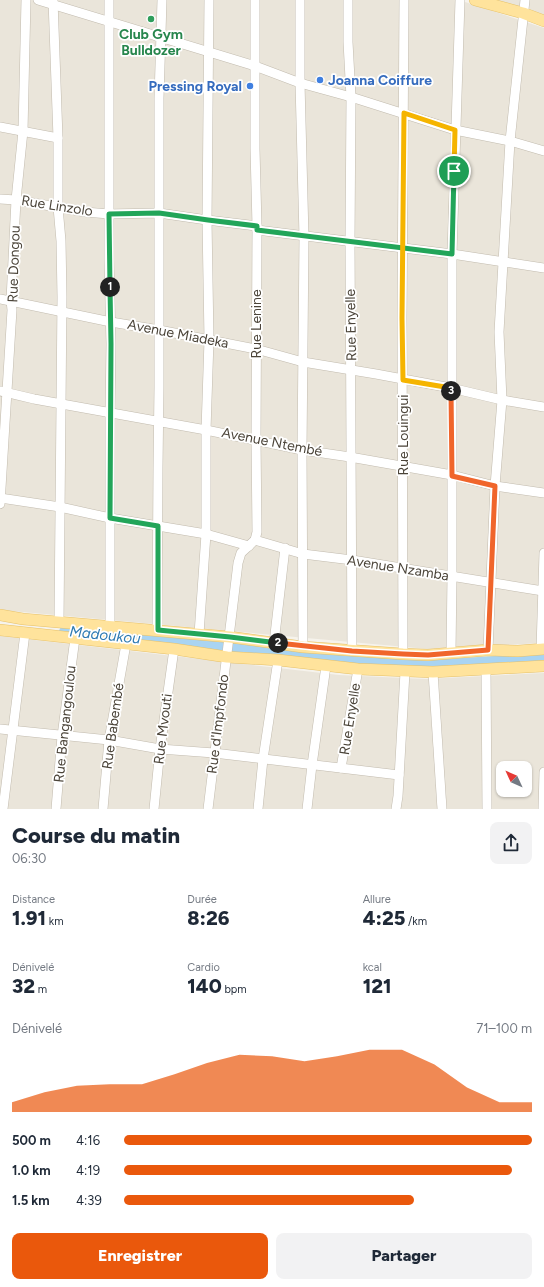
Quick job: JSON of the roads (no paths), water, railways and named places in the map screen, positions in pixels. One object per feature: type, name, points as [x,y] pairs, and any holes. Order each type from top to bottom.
[{"type":"main road","points":[[475,0],[523,13],[544,21]]},
{"type":"main road","points":[[0,615],[23,619],[158,630],[303,647],[352,651],[428,655],[488,650],[518,651],[543,649]]},
{"type":"main road","points":[[0,630],[358,670],[432,672],[544,666]]},
{"type":"street","name":"Rue Dongou","points":[[0,504],[4,392],[12,310],[11,300],[16,200],[23,130],[26,0]]},
{"type":"street","points":[[38,0],[53,3],[109,22],[255,66],[300,83],[404,113],[455,130],[544,151]]},
{"type":"street","points":[[109,0],[109,260],[111,322],[110,626]]},
{"type":"street","points":[[158,630],[159,213],[162,0]]},
{"type":"street","points":[[199,634],[206,534],[206,430],[209,340],[209,0]]},
{"type":"street","name":"Rue Lenine","points":[[229,638],[238,563],[241,553],[252,543],[257,532],[257,228],[255,149],[256,0]]},
{"type":"street","points":[[300,0],[300,83],[304,237],[302,450],[303,647]]},
{"type":"street","name":"Rue Enyelle","points":[[348,0],[348,42],[351,97],[350,457],[352,651]]},
{"type":"street","name":"Rue Louingui","points":[[403,654],[402,249],[404,0]]},
{"type":"street","points":[[451,652],[452,254],[460,0]]},
{"type":"street","points":[[488,650],[495,486],[502,400],[499,332],[510,142],[525,0]]},
{"type":"street","points":[[53,3],[62,311],[59,621]]},
{"type":"street","points":[[0,127],[23,130],[39,135],[58,138]]},
{"type":"street","name":"Rue Linzolo","points":[[0,199],[16,200],[85,212],[109,214],[159,213],[257,228],[304,237],[350,241],[402,249],[452,254],[544,268]]},
{"type":"street","name":"Avenue Miadeka","points":[[0,299],[11,300],[111,322],[256,349],[303,362],[451,388],[502,400],[544,407]]},
{"type":"street","name":"Avenue Ntembé","points":[[4,392],[60,404],[256,439],[302,450],[350,457],[452,476],[495,486],[544,493]]},
{"type":"street","name":"Avenue Nzamba","points":[[0,498],[60,507],[110,518],[285,548],[303,554],[352,560],[491,582],[543,593]]},
{"type":"street","points":[[274,643],[285,548]]},
{"type":"street","points":[[543,649],[544,553]]},
{"type":"street","points":[[3,809],[25,633]]},
{"type":"street","name":"Rue Bangangoulou","points":[[56,809],[62,736],[75,638]]},
{"type":"street","name":"Rue d'Impfondo","points":[[208,809],[229,638]]},
{"type":"street","name":"Rue Babembé","points":[[103,809],[109,740],[126,644]]},
{"type":"street","name":"Rue Mvouti","points":[[154,809],[160,749],[174,649]]},
{"type":"street","points":[[258,809],[263,759],[278,660]]},
{"type":"street","points":[[307,809],[326,666]]},
{"type":"street","name":"Rue Enyelle","points":[[341,768],[358,670]]},
{"type":"street","points":[[486,670],[487,809]]},
{"type":"street","points":[[396,809],[405,672]]},
{"type":"street","points":[[432,672],[442,809]]},
{"type":"street","points":[[0,729],[109,740],[160,749],[214,753],[399,775]]},
{"type":"street","points":[[543,809],[544,772]]},
{"type":"waterway","name":"Madoukou","points":[[65,632],[393,664],[447,665],[544,659]]},
{"type":"place","name":"Club Gym Bulldozer","points":[[151,19]]},
{"type":"place","name":"Joanna Coiffure","points":[[320,80]]},
{"type":"place","name":"Pressing Royal","points":[[250,86]]}]
